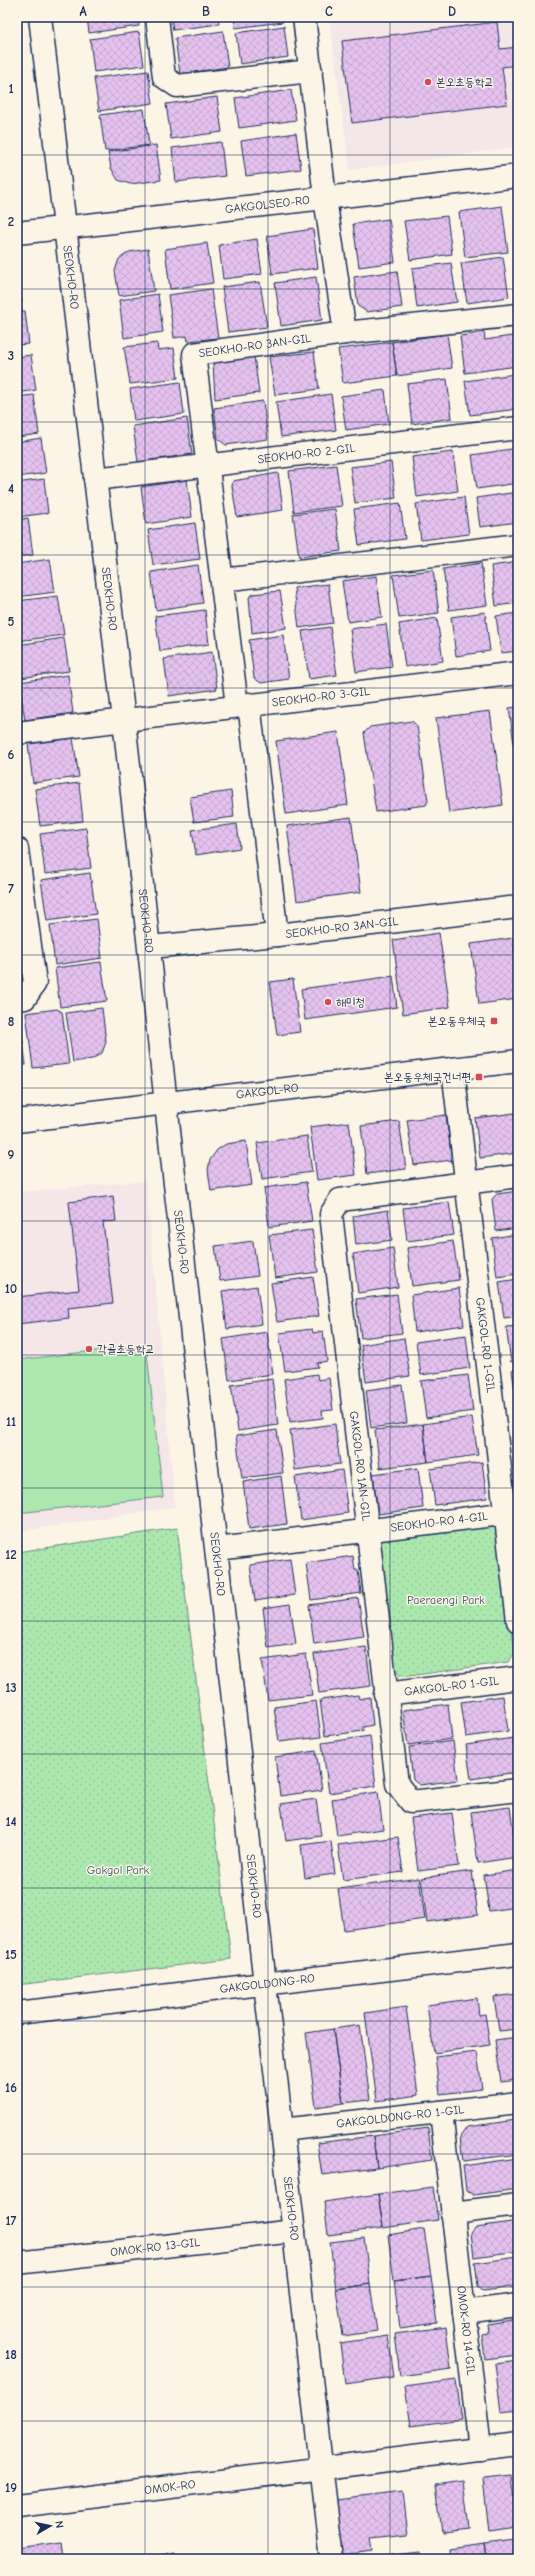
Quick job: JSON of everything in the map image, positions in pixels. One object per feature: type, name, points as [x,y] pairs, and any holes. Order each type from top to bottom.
[{"type":"street","name":"SEOKHO-RO","points":[[40,17],[124,720],[282,2130],[322,2468]]},
{"type":"street","points":[[156,17],[164,77],[177,86],[311,71]]},
{"type":"street","points":[[304,17],[326,198],[345,334]]},
{"type":"street","name":"GAKGOLSEO-RO","points":[[17,233],[518,176]]},
{"type":"street","name":"SEOKHO-RO 3AN-GIL","points":[[518,315],[345,334],[194,354],[206,465],[222,580],[243,705],[278,934],[518,907]]},
{"type":"street","name":"SEOKHO-RO 2-GIL","points":[[95,479],[518,428]]},
{"type":"street","points":[[222,580],[518,545]]},
{"type":"street","name":"SEOKHO-RO 3-GIL","points":[[17,733],[518,672]]},
{"type":"street","points":[[17,999],[25,998],[35,983],[18,862]]},
{"type":"street","points":[[150,947],[278,934]]},
{"type":"street","name":"GAKGOL-RO","points":[[17,1121],[518,1061]]},
{"type":"street","name":"GAKGOL-RO 1-GIL","points":[[453,1069],[512,1512],[518,1621]]},
{"type":"street","name":"GAKGOL-RO 1AN-GIL","points":[[518,1176],[340,1200],[331,1214],[366,1530],[397,1784],[411,1802],[518,1790]]},
{"type":"street","name":"SEOKHO-RO 4-GIL","points":[[217,1548],[512,1512]]},
{"type":"street","name":"GAKGOL-RO 1-GIL","points":[[385,1694],[518,1678]]},
{"type":"street","name":"GAKGOLDONG-RO","points":[[17,2012],[518,1954]]},
{"type":"street","name":"GAKGOLDONG-RO 1-GIL","points":[[282,2130],[518,2103]]},
{"type":"street","name":"OMOK-RO 14-GIL","points":[[441,2112],[480,2448]]},
{"type":"street","points":[[452,2213],[518,2205]]},
{"type":"street","name":"OMOK-RO 13-GIL","points":[[17,2263],[294,2231]]},
{"type":"street","points":[[464,2312],[518,2305]]},
{"type":"street","name":"OMOK-RO","points":[[17,2506],[518,2444]]},
{"type":"street","points":[[322,2468],[332,2559]]},
{"type":"shaded area","name":"본오초등학교","points":[[329,17],[518,17],[518,147],[350,170]]},
{"type":"shaded area","name":"각골초등학교","points":[[146,1181],[175,1507],[17,1532],[17,1192]]},
{"type":"green space","points":[[146,1345],[163,1497],[17,1513],[17,1360]]},
{"type":"green space","name":"Paeraengi Park","points":[[489,1524],[498,1531],[515,1653],[508,1662],[402,1677],[393,1669],[376,1548],[383,1539]]},
{"type":"green space","name":"Gakgol Park","points":[[177,1528],[231,1959],[17,1985],[17,1552]]},
{"type":"building","points":[[87,17],[138,17],[139,26],[89,33]]},
{"type":"building","points":[[171,17],[218,17],[219,24],[173,30]]},
{"type":"building","points":[[234,17],[282,17],[283,22],[235,28]]},
{"type":"building","points":[[497,22],[500,49],[518,47],[518,65],[502,67],[507,104],[352,123],[342,41]]},
{"type":"building","points":[[284,26],[288,57],[240,64],[236,33]]},
{"type":"building","points":[[223,31],[228,67],[180,74],[175,38]]},
{"type":"building","points":[[139,32],[144,65],[94,72],[90,39]]},
{"type":"building","points":[[148,71],[153,103],[99,111],[94,78]]},
{"type":"building","points":[[291,90],[296,120],[239,128],[235,98]]},
{"type":"building","points":[[217,97],[222,132],[171,139],[166,104]]},
{"type":"building","points":[[144,109],[149,145],[105,151],[100,115]]},
{"type":"building","points":[[296,133],[301,169],[246,176],[241,141]]},
{"type":"building","points":[[221,142],[225,176],[176,182],[172,148]]},
{"type":"building","points":[[156,145],[161,180],[130,184],[118,180],[111,168],[108,152]]},
{"type":"building","points":[[502,206],[508,252],[465,257],[459,212]]},
{"type":"building","points":[[447,216],[452,254],[410,260],[404,221]]},
{"type":"building","points":[[389,219],[395,262],[359,267],[353,224]]},
{"type":"building","points":[[313,229],[318,268],[272,274],[267,236]]},
{"type":"building","points":[[257,239],[262,274],[223,279],[219,245]]},
{"type":"building","points":[[207,243],[213,283],[170,289],[165,249]]},
{"type":"building","points":[[148,249],[154,291],[119,296],[115,271],[119,259],[129,252]]},
{"type":"building","points":[[503,257],[509,297],[467,303],[461,263]]},
{"type":"building","points":[[451,263],[457,302],[417,308],[412,268]]},
{"type":"building","points":[[397,271],[402,307],[367,312],[358,306],[354,277]]},
{"type":"building","points":[[316,277],[322,320],[281,326],[275,283]]},
{"type":"building","points":[[17,279],[22,303],[17,304]]},
{"type":"building","points":[[260,282],[267,327],[228,332],[222,287]]},
{"type":"building","points":[[211,289],[218,338],[188,341],[187,336],[174,338],[168,295]]},
{"type":"building","points":[[158,294],[163,332],[124,338],[119,300]]},
{"type":"building","points":[[25,311],[29,344],[17,345],[17,312]]},
{"type":"building","points":[[484,332],[485,340],[518,335],[518,366],[465,373],[460,336]]},
{"type":"building","points":[[447,334],[452,368],[397,376],[392,342]]},
{"type":"building","points":[[392,342],[397,376],[343,383],[338,349]]},
{"type":"building","points":[[157,343],[158,350],[174,348],[178,378],[130,384],[124,347]]},
{"type":"building","points":[[314,352],[319,389],[275,395],[269,357]]},
{"type":"building","points":[[31,355],[36,390],[17,393],[17,357]]},
{"type":"building","points":[[254,356],[259,393],[215,399],[213,363]]},
{"type":"building","points":[[515,374],[518,409],[470,415],[465,381]]},
{"type":"building","points":[[447,379],[452,418],[412,424],[407,384]]},
{"type":"building","points":[[180,382],[184,414],[134,421],[130,389]]},
{"type":"building","points":[[385,390],[389,424],[346,430],[341,396]]},
{"type":"building","points":[[331,394],[336,430],[281,437],[276,402]]},
{"type":"building","points":[[34,395],[39,434],[17,437],[17,397]]},
{"type":"building","points":[[263,401],[268,439],[226,445],[218,439],[214,408]]},
{"type":"building","points":[[187,418],[192,454],[138,462],[133,426]]},
{"type":"building","points":[[41,438],[46,473],[17,477],[17,442]]},
{"type":"building","points":[[518,448],[518,483],[477,489],[472,455]]},
{"type":"building","points":[[453,452],[458,491],[417,497],[412,457]]},
{"type":"building","points":[[391,462],[396,498],[355,503],[350,467]]},
{"type":"building","points":[[336,465],[342,506],[294,512],[289,471]]},
{"type":"building","points":[[278,473],[283,510],[237,517],[232,486],[233,481]]},
{"type":"building","points":[[44,479],[48,513],[17,517],[17,483]]},
{"type":"building","points":[[187,480],[192,517],[146,524],[141,487]]},
{"type":"building","points":[[518,492],[518,522],[480,527],[476,498]]},
{"type":"building","points":[[464,497],[469,534],[421,540],[416,504]]},
{"type":"building","points":[[400,503],[405,539],[359,545],[354,509]]},
{"type":"building","points":[[335,509],[341,551],[299,557],[293,514]]},
{"type":"building","points":[[28,518],[33,555],[17,557],[17,520]]},
{"type":"building","points":[[195,523],[200,559],[153,565],[148,530]]},
{"type":"building","points":[[50,559],[55,592],[17,597],[17,564]]},
{"type":"building","points":[[518,562],[518,603],[496,606],[491,566]]},
{"type":"building","points":[[481,563],[487,605],[449,610],[443,569]]},
{"type":"building","points":[[198,565],[203,603],[156,610],[151,572]]},
{"type":"building","points":[[433,570],[439,613],[399,618],[393,575]]},
{"type":"building","points":[[376,576],[382,617],[348,622],[342,581]]},
{"type":"building","points":[[328,584],[333,623],[299,628],[294,588]]},
{"type":"building","points":[[280,591],[286,628],[252,633],[249,597],[253,594]]},
{"type":"building","points":[[58,596],[64,635],[17,641],[17,601]]},
{"type":"building","points":[[205,610],[209,644],[160,651],[155,616]]},
{"type":"building","points":[[485,612],[490,651],[456,656],[451,617]]},
{"type":"building","points":[[518,613],[518,651],[501,653],[496,616]]},
{"type":"building","points":[[437,618],[443,661],[405,667],[399,624]]},
{"type":"building","points":[[386,624],[392,667],[356,672],[350,629]]},
{"type":"building","points":[[330,627],[337,675],[309,679],[302,631]]},
{"type":"building","points":[[283,635],[289,679],[261,683],[254,678],[249,640]]},
{"type":"building","points":[[64,638],[69,671],[20,678],[17,645]]},
{"type":"building","points":[[212,652],[217,689],[169,696],[164,659]]},
{"type":"building","points":[[68,675],[73,713],[25,720],[19,682]]},
{"type":"building","points":[[518,707],[518,773],[509,708]]},
{"type":"building","points":[[490,711],[503,805],[449,813],[436,718]]},
{"type":"building","points":[[412,721],[417,726],[428,801],[426,805],[376,812],[364,733],[370,727]]},
{"type":"building","points":[[338,732],[348,805],[286,814],[276,741]]},
{"type":"building","points":[[73,738],[79,777],[33,783],[28,744]]},
{"type":"building","points":[[79,783],[83,821],[40,826],[35,789]]},
{"type":"building","points":[[231,791],[234,817],[194,822],[190,797]]},
{"type":"building","points":[[351,817],[361,892],[297,901],[287,826]]},
{"type":"building","points":[[237,824],[240,848],[196,855],[192,830]]},
{"type":"building","points":[[86,828],[91,868],[45,874],[40,834]]},
{"type":"building","points":[[90,873],[96,914],[47,921],[41,880]]},
{"type":"building","points":[[97,919],[102,958],[55,965],[50,925]]},
{"type":"building","points":[[439,933],[450,1007],[403,1014],[393,940]]},
{"type":"building","points":[[513,938],[518,977],[518,999],[479,1004],[471,944]]},
{"type":"building","points":[[101,962],[107,1001],[60,1007],[55,968]]},
{"type":"building","points":[[393,976],[397,1007],[305,1020],[301,989]]},
{"type":"building","points":[[293,979],[300,1032],[277,1035],[270,982]]},
{"type":"building","points":[[102,1008],[106,1042],[102,1053],[92,1059],[73,1062],[66,1013]]},
{"type":"building","points":[[57,1009],[62,1012],[69,1064],[33,1068],[26,1013]]},
{"type":"building","points":[[17,1013],[19,1013],[26,1065],[17,1066]]},
{"type":"building","points":[[515,1113],[518,1153],[480,1158],[475,1118]]},
{"type":"building","points":[[446,1115],[452,1160],[414,1165],[407,1120]]},
{"type":"building","points":[[399,1121],[406,1169],[367,1174],[361,1126]]},
{"type":"building","points":[[349,1122],[356,1175],[317,1180],[310,1127]]},
{"type":"building","points":[[307,1136],[312,1172],[262,1179],[257,1143]]},
{"type":"building","points":[[246,1141],[252,1185],[211,1191],[208,1170],[210,1160],[217,1150],[226,1144]]},
{"type":"building","points":[[306,1182],[312,1221],[269,1227],[264,1188]]},
{"type":"building","points":[[518,1191],[518,1228],[496,1231],[492,1199],[497,1194]]},
{"type":"building","points":[[113,1196],[116,1221],[103,1222],[113,1303],[68,1308],[69,1318],[17,1324],[17,1297],[79,1290],[69,1202]]},
{"type":"building","points":[[449,1202],[454,1235],[407,1241],[403,1208]]},
{"type":"building","points":[[388,1210],[392,1240],[356,1245],[353,1216]]},
{"type":"building","points":[[312,1230],[318,1272],[275,1278],[269,1235]]},
{"type":"building","points":[[518,1234],[518,1274],[497,1277],[492,1238]]},
{"type":"building","points":[[253,1241],[258,1276],[220,1281],[215,1246]]},
{"type":"building","points":[[453,1241],[459,1280],[412,1286],[407,1248]]},
{"type":"building","points":[[393,1248],[398,1287],[358,1293],[353,1254]]},
{"type":"building","points":[[313,1277],[319,1316],[277,1322],[271,1283]]},
{"type":"building","points":[[518,1279],[518,1316],[504,1318],[499,1282]]},
{"type":"building","points":[[257,1286],[262,1324],[227,1329],[222,1291]]},
{"type":"building","points":[[459,1288],[464,1325],[415,1332],[411,1295]]},
{"type":"building","points":[[397,1294],[402,1333],[361,1338],[356,1299]]},
{"type":"building","points":[[518,1326],[518,1361],[511,1362],[506,1327]]},
{"type":"building","points":[[312,1329],[313,1333],[323,1331],[327,1361],[317,1363],[318,1367],[285,1371],[279,1333]]},
{"type":"building","points":[[267,1332],[273,1374],[229,1380],[223,1339]]},
{"type":"building","points":[[466,1335],[470,1368],[421,1375],[416,1342]]},
{"type":"building","points":[[404,1338],[410,1376],[366,1382],[361,1345]]},
{"type":"building","points":[[518,1369],[518,1407],[517,1407],[512,1370]]},
{"type":"building","points":[[317,1374],[318,1380],[329,1378],[333,1410],[322,1411],[323,1418],[290,1422],[284,1379]]},
{"type":"building","points":[[468,1375],[473,1411],[426,1418],[421,1381]]},
{"type":"building","points":[[272,1379],[278,1425],[238,1431],[231,1385]]},
{"type":"building","points":[[402,1385],[407,1423],[371,1428],[366,1390]]},
{"type":"building","points":[[472,1417],[478,1455],[428,1462],[423,1424]]},
{"type":"building","points":[[335,1424],[340,1464],[295,1470],[290,1430]]},
{"type":"building","points":[[423,1424],[428,1462],[380,1468],[375,1430]]},
{"type":"building","points":[[277,1430],[283,1473],[242,1478],[236,1436]]},
{"type":"building","points":[[482,1462],[487,1498],[435,1505],[430,1469]]},
{"type":"building","points":[[418,1468],[423,1508],[378,1514],[373,1474]]},
{"type":"building","points":[[342,1470],[348,1513],[301,1520],[295,1477]]},
{"type":"building","points":[[281,1476],[287,1524],[249,1529],[243,1482]]},
{"type":"building","points":[[353,1556],[355,1570],[358,1570],[361,1593],[311,1600],[306,1563]]},
{"type":"building","points":[[290,1559],[295,1595],[255,1601],[250,1565]]},
{"type":"building","points":[[358,1598],[364,1637],[314,1644],[309,1605]]},
{"type":"building","points":[[290,1604],[296,1644],[268,1648],[263,1608]]},
{"type":"building","points":[[366,1647],[371,1686],[319,1693],[314,1654]]},
{"type":"building","points":[[306,1654],[312,1695],[268,1700],[262,1660]]},
{"type":"building","points":[[358,1695],[359,1699],[370,1697],[373,1725],[363,1727],[363,1731],[325,1736],[320,1700]]},
{"type":"building","points":[[503,1696],[508,1731],[466,1737],[461,1702]]},
{"type":"building","points":[[316,1701],[321,1737],[279,1742],[274,1707]]},
{"type":"building","points":[[448,1704],[452,1739],[408,1745],[403,1710]]},
{"type":"building","points":[[370,1736],[376,1786],[329,1793],[322,1743]]},
{"type":"building","points":[[513,1738],[517,1772],[471,1779],[466,1745]]},
{"type":"building","points":[[453,1741],[458,1780],[420,1785],[413,1780],[409,1747]]},
{"type":"building","points":[[316,1751],[322,1790],[280,1796],[275,1757]]},
{"type":"building","points":[[378,1792],[383,1829],[337,1836],[332,1799]]},
{"type":"building","points":[[316,1799],[321,1836],[286,1841],[281,1804]]},
{"type":"building","points":[[510,1807],[517,1857],[478,1863],[471,1812]]},
{"type":"building","points":[[452,1813],[459,1866],[418,1871],[411,1818]]},
{"type":"building","points":[[398,1837],[403,1872],[343,1880],[338,1845]]},
{"type":"building","points":[[331,1841],[335,1874],[305,1878],[301,1845]]},
{"type":"building","points":[[518,1870],[518,1907],[489,1911],[484,1875]]},
{"type":"building","points":[[472,1871],[478,1915],[427,1922],[421,1878]]},
{"type":"building","points":[[419,1878],[425,1919],[344,1930],[338,1889]]},
{"type":"building","points":[[518,1994],[518,2029],[499,2031],[494,1997]]},
{"type":"building","points":[[477,1998],[479,2015],[485,2014],[490,2045],[434,2053],[427,2005]]},
{"type":"building","points":[[406,2007],[418,2095],[377,2101],[365,2013]]},
{"type":"building","points":[[360,2025],[370,2100],[343,2103],[333,2029]]},
{"type":"building","points":[[333,2029],[343,2103],[316,2107],[306,2033]]},
{"type":"building","points":[[518,2037],[518,2080],[501,2082],[495,2040]]},
{"type":"building","points":[[477,2052],[482,2089],[440,2094],[435,2057]]},
{"type":"building","points":[[516,2120],[518,2154],[463,2161],[460,2137],[467,2127]]},
{"type":"building","points":[[428,2128],[432,2160],[377,2168],[373,2136]]},
{"type":"building","points":[[373,2136],[377,2168],[322,2175],[317,2143]]},
{"type":"building","points":[[518,2158],[518,2189],[473,2195],[466,2190],[463,2166]]},
{"type":"building","points":[[433,2187],[438,2220],[383,2228],[378,2194]]},
{"type":"building","points":[[378,2194],[383,2228],[328,2235],[324,2202]]},
{"type":"building","points":[[518,2221],[518,2251],[474,2257],[471,2233],[476,2227]]},
{"type":"building","points":[[424,2229],[431,2276],[394,2281],[388,2235]]},
{"type":"building","points":[[364,2238],[370,2284],[336,2289],[330,2242]]},
{"type":"building","points":[[518,2257],[518,2286],[484,2291],[478,2286],[475,2263]]},
{"type":"building","points":[[431,2276],[437,2323],[400,2328],[394,2281]]},
{"type":"building","points":[[370,2284],[377,2331],[343,2336],[336,2289]]},
{"type":"building","points":[[518,2319],[518,2355],[485,2359],[482,2334],[488,2333],[487,2324]]},
{"type":"building","points":[[446,2327],[451,2369],[400,2376],[395,2334]]},
{"type":"building","points":[[388,2336],[394,2377],[345,2384],[340,2343]]},
{"type":"building","points":[[518,2361],[518,2410],[501,2412],[495,2364]]},
{"type":"building","points":[[456,2380],[462,2419],[411,2426],[405,2387]]},
{"type":"building","points":[[512,2475],[518,2528],[489,2532],[483,2478]]},
{"type":"building","points":[[463,2480],[469,2530],[442,2533],[436,2484]]},
{"type":"building","points":[[403,2492],[408,2534],[370,2538],[372,2551],[342,2555],[336,2500]]},
{"type":"building","points":[[515,2540],[517,2559],[485,2559],[483,2544]]},
{"type":"building","points":[[62,2542],[64,2559],[17,2559],[17,2548]]},
{"type":"building","points":[[483,2544],[485,2559],[450,2559],[449,2549]]},
{"type":"building","points":[[420,2552],[421,2559],[385,2559],[385,2556]]},
{"type":"building","points":[[175,2554],[175,2559],[139,2559]]},
{"type":"place","name":"본오초등학교","points":[[428,82]]},
{"type":"place","name":"해미청","points":[[328,1002]]},
{"type":"place","name":"본오동우체국","points":[[494,1021]]},
{"type":"place","name":"본오동우체국건너편","points":[[479,1077]]},
{"type":"place","name":"각골초등학교","points":[[89,1349]]}]
